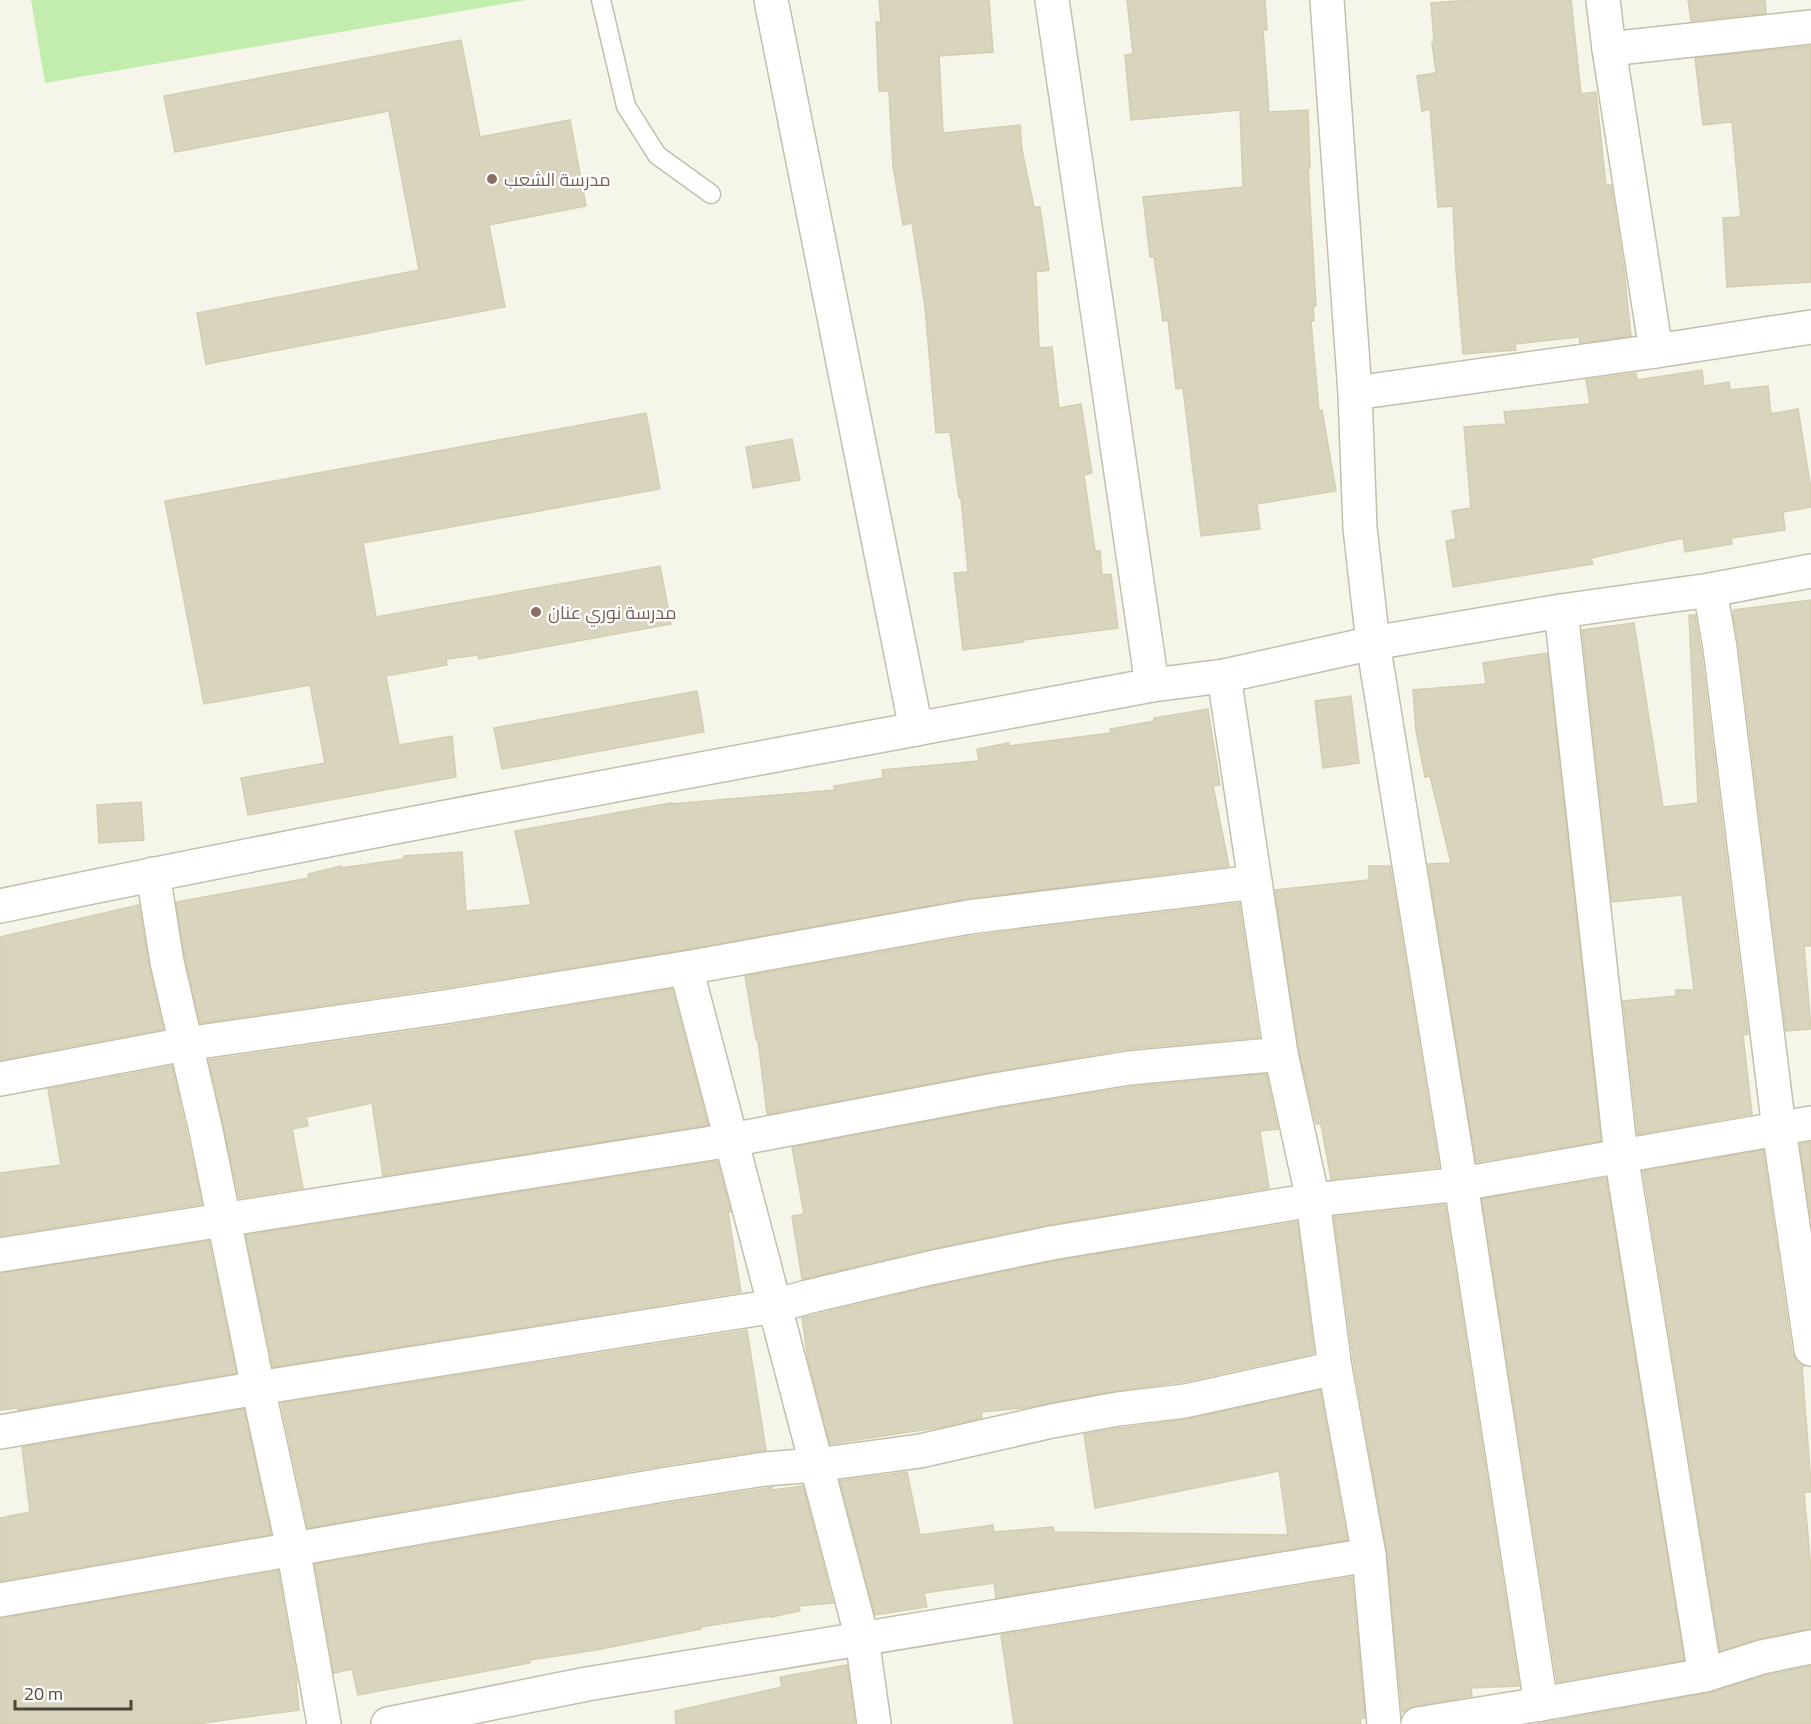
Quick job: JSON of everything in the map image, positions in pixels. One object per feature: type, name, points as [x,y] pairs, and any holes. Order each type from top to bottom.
[{"type":"street","points":[[771,0],[916,729]]},
{"type":"street","points":[[1052,0],[1152,685]]},
{"type":"street","points":[[1327,0],[1355,393],[1360,528],[1373,643],[1461,1184],[1541,1704]]},
{"type":"street","points":[[1603,0],[1656,351]]},
{"type":"street","points":[[1609,49],[1811,27]]},
{"type":"street","points":[[1355,393],[1811,327]]},
{"type":"street","points":[[0,906],[573,793],[1152,685],[1224,676],[1373,643],[1561,611],[1710,590],[1811,571]]},
{"type":"street","points":[[1710,590],[1723,671],[1779,1129],[1811,1349]]},
{"type":"street","points":[[1561,611],[1621,1155],[1705,1675]]},
{"type":"street","points":[[1224,676],[1281,1054],[1313,1200],[1335,1368],[1369,1555],[1384,1724]]},
{"type":"street","points":[[153,874],[167,962],[206,1131],[293,1548],[324,1724]]},
{"type":"street","points":[[0,1079],[185,1044],[444,1007],[686,968],[969,918],[1255,882]]},
{"type":"street","points":[[686,968],[862,1638],[874,1724]]},
{"type":"street","points":[[0,1255],[731,1140],[995,1090],[1129,1068],[1281,1054]]},
{"type":"street","points":[[0,1432],[258,1388],[775,1306],[919,1271],[1051,1243],[1313,1200],[1461,1184],[1811,1123]]},
{"type":"street","points":[[0,1600],[765,1469],[816,1465],[920,1451],[1052,1421],[1185,1401],[1335,1368]]},
{"type":"street","points":[[388,1724],[587,1684],[1369,1555]]},
{"type":"street","points":[[1418,1724],[1705,1675],[1762,1657],[1811,1647]]},
{"type":"lane","points":[[601,0],[626,106],[657,155],[711,194]]},
{"type":"green space","points":[[31,0],[526,0],[45,83]]},
{"type":"building","points":[[879,0],[989,0],[993,52],[939,56],[943,133],[1020,125],[1022,150],[1034,207],[1040,207],[1049,270],[1036,272],[1039,348],[1052,347],[1059,408],[1081,404],[1092,473],[1084,475],[1095,551],[1100,551],[1102,575],[1111,574],[1118,628],[963,650],[954,573],[968,572],[961,498],[959,498],[950,432],[936,433],[925,307],[912,223],[903,225],[893,166],[889,91],[879,91],[876,22],[881,22]]},
{"type":"building","points":[[1127,0],[1265,0],[1267,30],[1263,30],[1269,112],[1308,110],[1310,168],[1308,168],[1316,306],[1313,306],[1314,321],[1311,321],[1319,411],[1322,410],[1336,491],[1257,504],[1260,529],[1201,536],[1183,388],[1176,389],[1168,320],[1163,321],[1154,257],[1150,257],[1143,197],[1243,187],[1240,110],[1131,120],[1125,55],[1133,54]]},
{"type":"building","points":[[1471,0],[1571,0],[1581,94],[1596,92],[1606,185],[1611,185],[1631,336],[1580,343],[1579,337],[1515,344],[1516,350],[1463,354],[1453,206],[1438,207],[1430,109],[1422,111],[1417,76],[1436,73],[1431,3]]},
{"type":"building","points":[[1688,0],[1765,0],[1766,13],[1691,21]]},
{"type":"building","name":"مدرسة الشعب","points":[[461,40],[480,137],[570,120],[586,206],[489,225],[505,307],[206,364],[197,313],[419,270],[389,111],[175,152],[164,96]]},
{"type":"building","points":[[1811,46],[1811,282],[1727,287],[1723,218],[1741,217],[1732,122],[1703,125],[1695,58]]},
{"type":"building","points":[[1702,370],[1704,386],[1729,382],[1730,390],[1768,386],[1771,414],[1798,409],[1811,489],[1811,507],[1783,512],[1785,530],[1731,538],[1732,544],[1685,552],[1683,538],[1591,558],[1593,564],[1453,587],[1446,541],[1456,539],[1452,511],[1471,508],[1464,427],[1506,424],[1504,412],[1590,404],[1586,380],[1636,373],[1637,380]]},
{"type":"building","name":"مدرسة نوري عنان","points":[[646,413],[660,489],[363,543],[376,617],[660,566],[671,624],[479,659],[478,655],[446,659],[447,665],[386,676],[399,745],[452,736],[456,777],[248,815],[241,778],[325,763],[310,685],[204,704],[165,501]]},
{"type":"building","points":[[792,439],[800,480],[753,488],[746,447]]},
{"type":"building","points":[[1811,600],[1811,946],[1804,946],[1811,1029],[1786,1031],[1739,646],[1733,613],[1734,610]]},
{"type":"building","points":[[1689,615],[1695,615],[1701,651],[1748,1034],[1743,1035],[1752,1114],[1638,1134],[1623,1001],[1676,996],[1676,990],[1694,990],[1682,895],[1612,902],[1582,630],[1634,623],[1663,807],[1698,803]]},
{"type":"building","points":[[1547,653],[1601,1141],[1476,1162],[1428,864],[1451,863],[1430,776],[1425,777],[1416,731],[1413,690],[1486,684],[1483,663]]},
{"type":"building","points":[[697,691],[704,732],[502,769],[494,728]]},
{"type":"building","points":[[1351,696],[1359,763],[1323,768],[1315,701]]},
{"type":"building","points":[[1208,709],[1220,785],[1213,786],[1229,866],[966,899],[683,950],[200,1023],[185,958],[176,902],[309,878],[308,874],[341,866],[341,868],[404,859],[404,856],[462,852],[466,911],[531,905],[515,831],[671,803],[835,790],[834,786],[883,778],[882,770],[979,761],[977,749],[1009,743],[1009,746],[1111,733],[1110,729],[1155,721],[1154,718]]},
{"type":"building","points":[[141,802],[144,840],[99,843],[97,805]]},
{"type":"building","points":[[1369,866],[1390,866],[1439,1167],[1331,1179],[1321,1124],[1316,1124],[1299,1051],[1275,890],[1369,880]]},
{"type":"building","points":[[1239,903],[1259,1037],[1126,1049],[767,1114],[758,1040],[756,1040],[745,976],[972,936]]},
{"type":"building","points":[[139,905],[163,1029],[0,1060],[0,937]]},
{"type":"building","points":[[672,989],[708,1125],[383,1176],[372,1103],[306,1117],[308,1126],[292,1129],[303,1188],[239,1198],[209,1060],[447,1026]]},
{"type":"building","points":[[172,1066],[202,1204],[0,1236],[0,1173],[61,1165],[48,1089]]},
{"type":"building","points":[[1266,1074],[1278,1129],[1260,1131],[1269,1188],[1047,1225],[802,1279],[792,1216],[804,1214],[792,1147],[998,1108],[1131,1087]]},
{"type":"building","points":[[1811,1142],[1811,1219],[1800,1144]]},
{"type":"building","points":[[1763,1150],[1792,1352],[1797,1361],[1804,1366],[1802,1367],[1811,1484],[1811,1492],[1804,1492],[1811,1569],[1811,1629],[1758,1639],[1720,1651],[1643,1171]]},
{"type":"building","points":[[717,1161],[731,1212],[728,1212],[741,1292],[273,1367],[246,1235]]},
{"type":"building","points":[[1606,1178],[1684,1660],[1557,1682],[1482,1199]]},
{"type":"building","points":[[1445,1205],[1519,1686],[1471,1688],[1472,1696],[1415,1706],[1402,1712],[1387,1552],[1354,1365],[1334,1217]]},
{"type":"building","points":[[1297,1222],[1314,1353],[1182,1382],[1115,1391],[1024,1408],[981,1412],[982,1418],[936,1428],[830,1444],[808,1359],[802,1318],[934,1286],[1054,1261]]},
{"type":"building","points":[[209,1241],[236,1373],[18,1410],[18,1408],[0,1410],[0,1273]]},
{"type":"building","points":[[747,1330],[766,1450],[665,1465],[308,1528],[281,1403]]},
{"type":"building","points":[[1320,1390],[1347,1540],[996,1598],[994,1583],[924,1593],[927,1607],[875,1615],[840,1481],[907,1472],[920,1535],[993,1525],[994,1532],[1053,1527],[1054,1532],[1288,1535],[1279,1471],[1095,1508],[1084,1434],[1189,1419]]},
{"type":"building","points":[[244,1409],[271,1534],[0,1581],[0,1518],[30,1512],[22,1447]]},
{"type":"building","points":[[803,1486],[833,1603],[799,1606],[800,1611],[771,1617],[700,1627],[701,1629],[596,1650],[530,1660],[530,1663],[358,1695],[352,1669],[334,1673],[315,1564],[671,1503],[772,1487],[772,1490]]},
{"type":"building","points":[[278,1571],[297,1681],[299,1710],[196,1724],[0,1724],[0,1618]]},
{"type":"building","points":[[1352,1577],[1365,1718],[1360,1719],[1361,1724],[1014,1724],[1001,1635]]},
{"type":"building","points":[[847,1665],[855,1724],[676,1724],[675,1711],[782,1687],[780,1677]]},
{"type":"building","points":[[1811,1666],[1811,1724],[1537,1724],[1708,1693],[1767,1675]]},
{"type":"place","name":"مدرسة الشعب","points":[[492,179]]},
{"type":"place","name":"مدرسة نوري عنان","points":[[536,612]]}]
